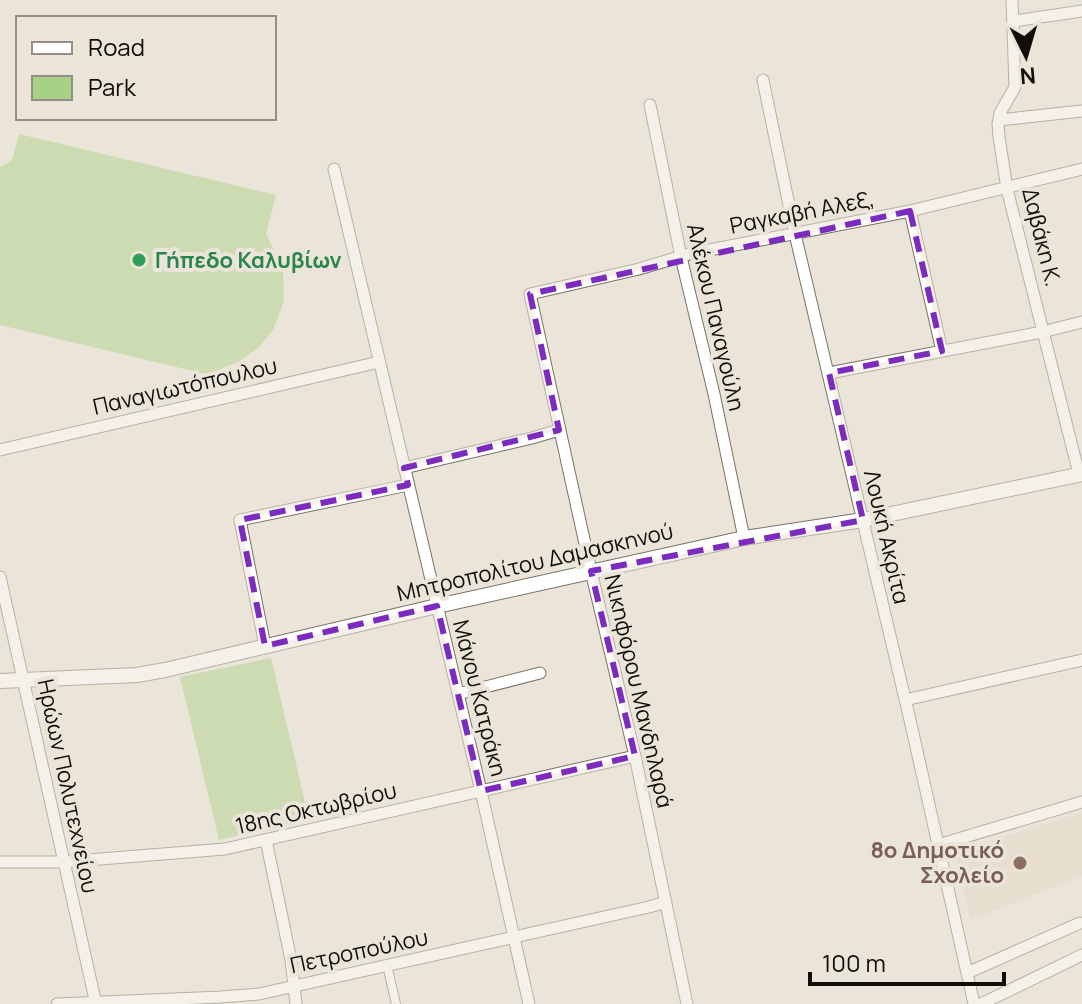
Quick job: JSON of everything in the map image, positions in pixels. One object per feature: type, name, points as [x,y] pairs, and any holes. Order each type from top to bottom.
[{"type":"street","name":"Δαβάκη Κ.","points":[[1012,0],[1015,87],[1001,109],[999,137],[1007,189],[1081,477]]},
{"type":"street","points":[[1014,21],[1082,11]]},
{"type":"street","name":"Λουκή Ακρίτα","points":[[763,80],[795,234],[974,1004]]},
{"type":"street","name":"Αλέκου Παναγούλη","points":[[650,105],[744,538]]},
{"type":"street","points":[[999,120],[1082,111]]},
{"type":"street","name":"Μάνου Κατράκη","points":[[334,169],[529,1004]]},
{"type":"street","name":"Ραγκαβή Αλεξ,","points":[[530,294],[681,257],[910,211],[1082,169]]},
{"type":"street","points":[[910,211],[942,351]]},
{"type":"street","name":"Νικηφόρου Μανδηλαρά","points":[[530,294],[635,756],[687,1004]]},
{"type":"street","points":[[829,373],[1082,322]]},
{"type":"street","name":"Παναγιωτόπουλου","points":[[0,450],[379,362]]},
{"type":"street","points":[[404,468],[559,430]]},
{"type":"street","name":"Μητροπολίτου Δαμασκηνού","points":[[0,681],[150,673],[744,538],[863,520],[1081,477]]},
{"type":"street","points":[[265,646],[240,520],[408,485]]},
{"type":"street","name":"Ηρώων Πολυτεχνείου","points":[[0,577],[96,1003]]},
{"type":"street","points":[[905,700],[1082,660]]},
{"type":"street","points":[[458,694],[540,673]]},
{"type":"street","name":"18ης Οκτωβρίου","points":[[0,862],[63,862],[210,851],[635,756]]},
{"type":"street","points":[[938,845],[1082,802]]},
{"type":"street","points":[[266,840],[291,960],[296,1004]]},
{"type":"street","name":"Πετροπούλου","points":[[57,1004],[235,997],[514,938],[666,902]]},
{"type":"street","points":[[967,973],[1080,923]]},
{"type":"street","points":[[981,1004],[1082,955]]},
{"type":"street","points":[[387,965],[396,1004]]},
{"type":"highlighted area","points":[[910,211],[942,351],[829,373],[863,520],[591,571],[635,756],[481,791],[437,606],[265,646],[240,520],[408,485],[404,468],[559,430],[530,294]]},
{"type":"shaded area","name":"8ο Δημοτικό Σχολείο","points":[[1082,813],[1082,876],[970,920],[955,851]]},
{"type":"green space","name":"Γήπεδο Καλυβίων","points":[[19,134],[276,195],[266,234],[283,270],[284,301],[273,330],[259,347],[240,361],[218,370],[214,376],[0,325],[0,167],[12,160]]},
{"type":"green space","points":[[271,658],[309,819],[219,840],[180,677]]},
{"type":"place","name":"Γήπεδο Καλυβίων","points":[[139,260]]},
{"type":"place","name":"8ο Δημοτικό Σχολείο","points":[[1020,863]]}]
